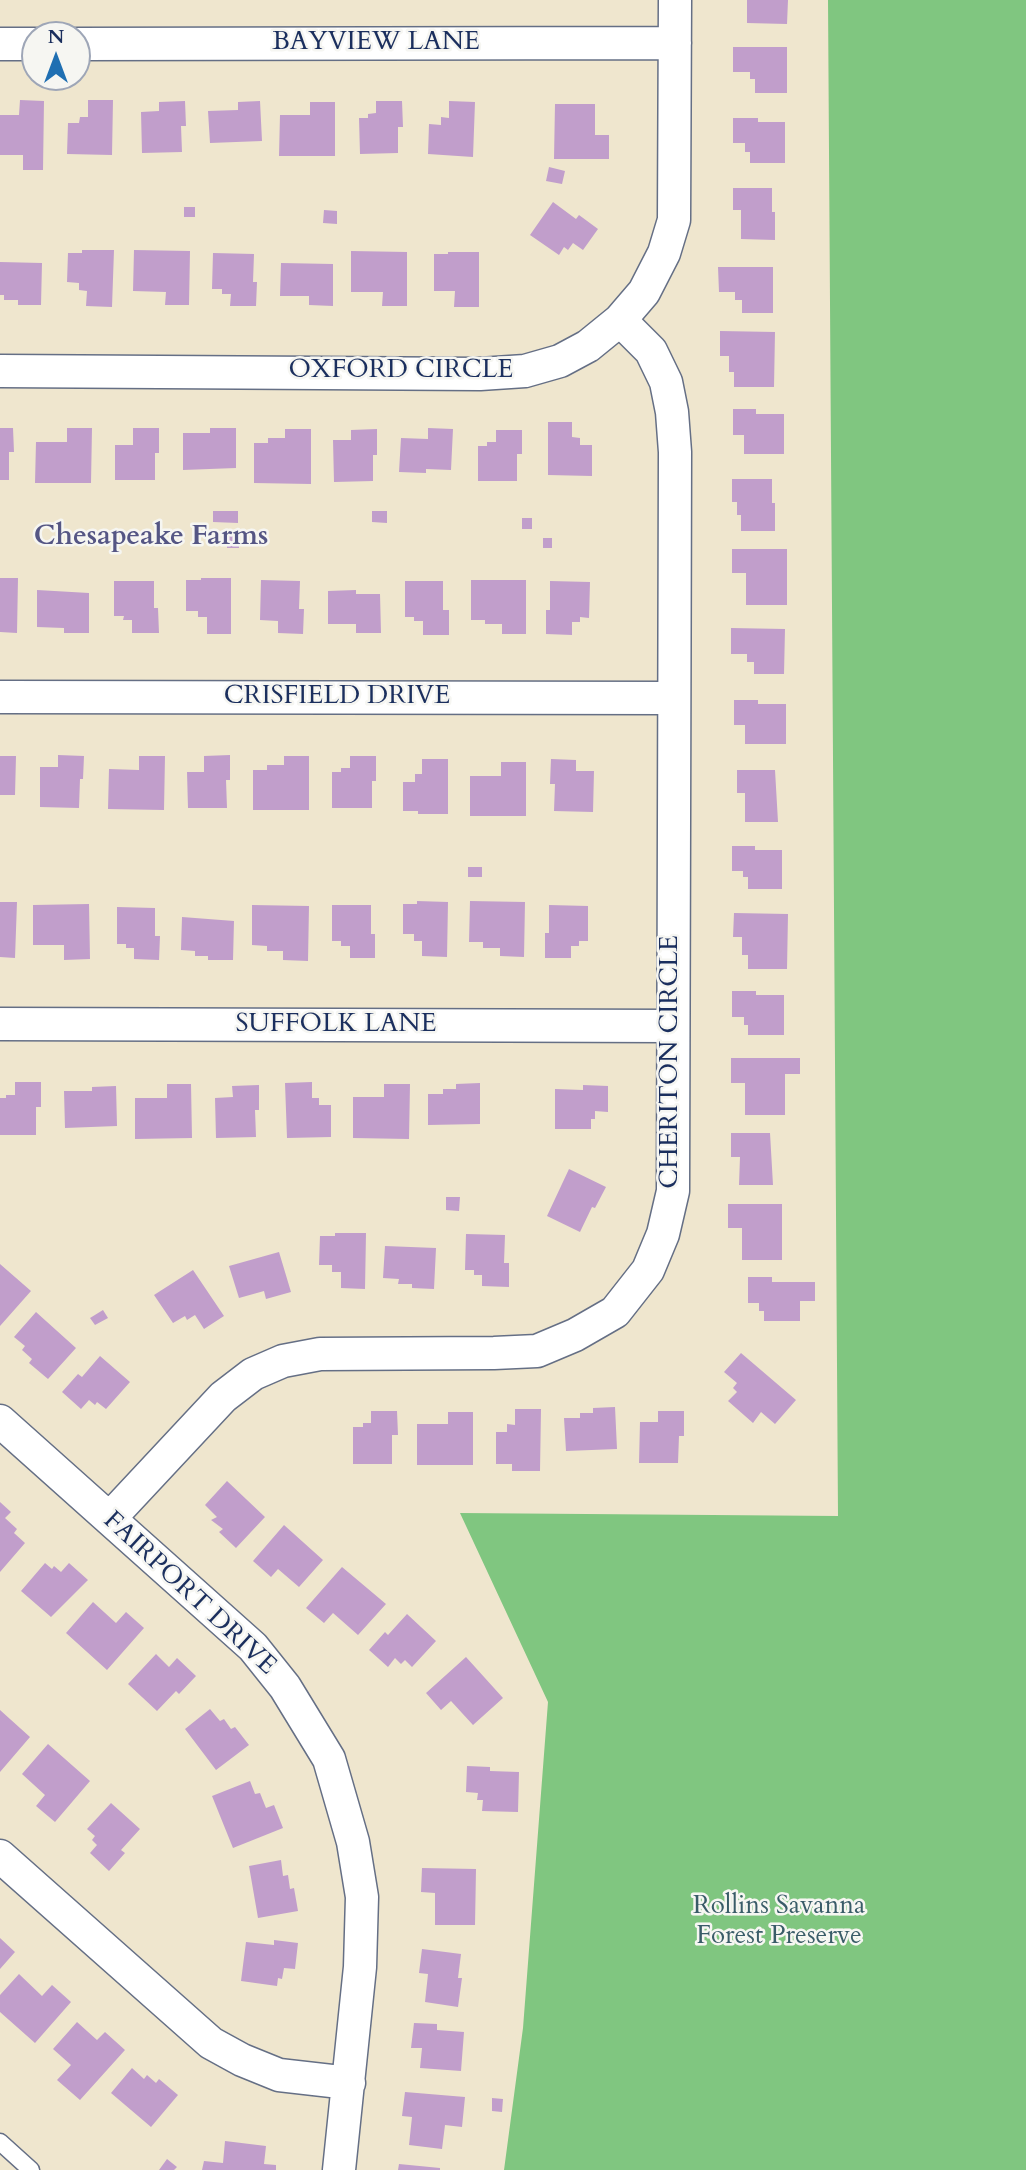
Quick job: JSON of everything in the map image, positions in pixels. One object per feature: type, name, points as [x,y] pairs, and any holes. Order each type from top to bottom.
[{"type":"street","name":"OXFORD CIRCLE","points":[[0,371],[480,374],[525,371],[560,361],[588,346],[620,320],[643,292],[664,253],[674,220],[675,0]]},
{"type":"street","name":"BAYVIEW LANE","points":[[91,44],[675,43]]},
{"type":"street","points":[[0,44],[21,44]]},
{"type":"street","name":"CHERITON CIRCLE","points":[[110,1518],[223,1396],[253,1374],[283,1361],[320,1354],[537,1351],[575,1335],[615,1312],[648,1270],[663,1234],[673,1191],[675,452],[672,412],[666,382],[651,351],[620,320]]},
{"type":"street","name":"CRISFIELD DRIVE","points":[[0,697],[674,698]]},
{"type":"street","name":"SUFFOLK LANE","points":[[0,1024],[672,1026]]},
{"type":"street","name":"FAIRPORT DRIVE","points":[[0,1420],[253,1647],[285,1687],[329,1759],[353,1842],[362,1897],[360,1967],[339,2170]]},
{"type":"street","points":[[0,1856],[211,2043],[242,2060],[279,2075],[349,2083]]},
{"type":"lane","points":[[0,2142],[31,2170]]},
{"type":"lane","points":[[6,2170],[17,2158]]},
{"type":"green space","name":"Rollins Savanna Forest Preserve","points":[[828,0],[1026,0],[1026,2170],[504,2170],[523,2028],[548,1702],[460,1513],[838,1516]]},
{"type":"building","points":[[747,0],[788,0],[787,24],[747,23]]},
{"type":"building","points":[[733,47],[787,47],[787,93],[755,93],[755,79],[750,79],[750,72],[733,72]]},
{"type":"building","points":[[20,100],[44,101],[43,170],[23,170],[23,155],[0,155],[0,115],[19,115]]},
{"type":"building","points":[[88,100],[113,100],[112,155],[67,154],[68,123],[79,123],[80,117],[88,117]]},
{"type":"building","points":[[185,101],[186,126],[181,126],[182,152],[142,153],[141,112],[159,111],[159,102]]},
{"type":"building","points":[[260,101],[262,141],[210,143],[208,111],[238,110],[238,102]]},
{"type":"building","points":[[376,101],[402,101],[403,127],[398,127],[398,153],[360,154],[359,118],[368,118],[368,114],[376,113]]},
{"type":"building","points":[[449,101],[475,102],[473,157],[428,154],[429,124],[441,125],[441,117],[449,118]]},
{"type":"building","points":[[310,102],[335,102],[335,156],[279,156],[280,115],[310,115]]},
{"type":"building","points":[[555,104],[595,104],[595,135],[609,135],[609,159],[554,159]]},
{"type":"building","points":[[733,118],[785,122],[785,163],[750,163],[750,152],[745,152],[745,143],[733,143]]},
{"type":"building","points":[[549,167],[565,171],[562,184],[546,181]]},
{"type":"building","points":[[733,188],[772,188],[775,240],[741,239],[741,210],[733,210]]},
{"type":"building","points":[[553,202],[576,219],[579,215],[598,229],[583,250],[573,243],[568,250],[564,247],[559,255],[530,235]]},
{"type":"building","points":[[184,207],[195,207],[195,217],[184,217]]},
{"type":"building","points":[[324,210],[337,211],[337,224],[323,223]]},
{"type":"building","points":[[82,250],[114,250],[112,307],[86,306],[87,291],[79,290],[79,283],[67,282],[68,253],[82,253]]},
{"type":"building","points":[[134,250],[190,251],[189,305],[165,305],[166,292],[133,291]]},
{"type":"building","points":[[351,251],[407,252],[407,306],[382,306],[383,292],[351,292]]},
{"type":"building","points":[[479,252],[479,307],[454,307],[455,291],[434,291],[434,254]]},
{"type":"building","points":[[213,253],[254,254],[256,306],[230,306],[231,294],[222,294],[222,289],[212,289]]},
{"type":"building","points":[[0,262],[42,263],[41,305],[18,305],[18,300],[4,300],[4,295],[0,295]]},
{"type":"building","points":[[281,263],[333,264],[333,306],[309,305],[309,296],[280,296]]},
{"type":"building","points":[[718,267],[773,267],[773,313],[742,313],[742,300],[735,300],[735,292],[719,292]]},
{"type":"building","points":[[720,331],[775,332],[774,387],[734,387],[734,372],[729,372],[729,356],[720,356]]},
{"type":"building","points":[[733,409],[756,409],[756,414],[784,414],[784,454],[744,454],[744,435],[733,435]]},
{"type":"building","points":[[548,422],[572,422],[572,437],[580,438],[580,445],[592,445],[592,476],[548,475]]},
{"type":"building","points":[[0,428],[13,428],[14,452],[9,452],[9,480],[0,480]]},
{"type":"building","points":[[67,428],[92,428],[91,483],[35,483],[36,442],[67,442]]},
{"type":"building","points":[[133,428],[159,428],[155,480],[115,480],[115,445],[133,445]]},
{"type":"building","points":[[210,428],[236,428],[236,468],[183,470],[183,433],[210,433]]},
{"type":"building","points":[[428,428],[453,429],[451,470],[399,472],[401,438],[428,439]]},
{"type":"building","points":[[285,429],[311,429],[311,484],[254,483],[254,443],[268,443],[268,438],[285,438]]},
{"type":"building","points":[[377,429],[373,481],[334,482],[333,440],[351,440],[351,430]]},
{"type":"building","points":[[496,430],[522,430],[522,454],[517,454],[517,481],[478,481],[478,446],[496,442]]},
{"type":"building","points":[[732,479],[772,479],[775,531],[741,531],[741,515],[737,515],[737,502],[732,502]]},
{"type":"building","points":[[213,511],[238,511],[238,523],[213,522]]},
{"type":"building","points":[[372,511],[387,511],[387,523],[372,522]]},
{"type":"building","points":[[522,518],[532,518],[532,529],[522,529]]},
{"type":"building","points":[[250,533],[263,533],[263,546],[250,546]]},
{"type":"building","points":[[227,535],[239,536],[239,548],[227,548]]},
{"type":"building","points":[[543,538],[552,538],[552,548],[543,548]]},
{"type":"building","points":[[732,549],[787,549],[787,605],[746,605],[746,573],[732,573]]},
{"type":"building","points":[[0,578],[18,578],[17,633],[0,632]]},
{"type":"building","points":[[231,578],[231,634],[207,634],[207,617],[198,617],[198,611],[186,611],[186,580]]},
{"type":"building","points":[[261,580],[300,581],[299,609],[304,609],[303,634],[278,633],[278,621],[260,620]]},
{"type":"building","points":[[471,580],[526,580],[526,634],[502,634],[502,624],[485,624],[485,620],[471,620]]},
{"type":"building","points":[[114,581],[154,581],[154,608],[158,608],[159,633],[132,633],[132,620],[123,620],[124,616],[114,616]]},
{"type":"building","points":[[405,581],[443,581],[443,610],[449,610],[449,635],[423,635],[423,621],[405,617]]},
{"type":"building","points":[[550,581],[590,582],[589,618],[580,617],[580,622],[572,622],[572,635],[546,634],[546,610],[550,610]]},
{"type":"building","points":[[37,590],[89,593],[89,633],[64,633],[64,628],[37,627]]},
{"type":"building","points":[[356,590],[356,594],[380,594],[381,633],[356,633],[356,624],[328,624],[328,591]]},
{"type":"building","points":[[731,628],[785,629],[784,674],[754,674],[754,662],[747,662],[747,654],[731,654]]},
{"type":"building","points":[[734,700],[758,700],[758,704],[786,704],[786,744],[745,744],[745,725],[734,725]]},
{"type":"building","points":[[58,755],[84,756],[79,808],[40,807],[40,767],[58,767]]},
{"type":"building","points":[[230,755],[230,780],[226,780],[227,808],[188,808],[187,772],[204,772],[204,756]]},
{"type":"building","points":[[0,756],[16,756],[15,795],[0,795]]},
{"type":"building","points":[[139,756],[165,756],[164,810],[108,809],[109,769],[139,770]]},
{"type":"building","points":[[284,756],[309,756],[309,810],[253,810],[253,770],[267,770],[267,765],[284,765]]},
{"type":"building","points":[[350,756],[376,756],[372,808],[332,808],[332,772],[350,768]]},
{"type":"building","points":[[422,759],[448,759],[448,814],[403,811],[403,782],[415,782],[415,774],[422,774]]},
{"type":"building","points":[[551,759],[576,760],[576,771],[594,771],[593,812],[554,811],[555,784],[550,784]]},
{"type":"building","points":[[501,762],[526,762],[526,816],[470,816],[470,776],[501,776]]},
{"type":"building","points":[[737,770],[775,770],[778,822],[745,822],[745,793],[737,793]]},
{"type":"building","points":[[732,846],[755,846],[755,850],[782,850],[782,889],[748,889],[748,877],[743,877],[743,871],[732,871]]},
{"type":"building","points":[[468,867],[482,867],[482,877],[468,877]]},
{"type":"building","points":[[417,901],[448,902],[447,957],[422,956],[422,941],[414,941],[414,934],[403,934],[403,904],[417,904]]},
{"type":"building","points":[[470,901],[525,902],[524,957],[500,956],[500,948],[483,948],[483,942],[469,942]]},
{"type":"building","points":[[0,902],[17,902],[15,958],[0,957]]},
{"type":"building","points":[[89,904],[90,959],[64,960],[64,945],[33,945],[33,905]]},
{"type":"building","points":[[252,905],[309,906],[308,961],[283,960],[283,951],[267,951],[267,946],[252,945]]},
{"type":"building","points":[[332,905],[371,905],[371,934],[375,934],[375,958],[350,958],[350,946],[341,946],[341,941],[332,941]]},
{"type":"building","points":[[549,905],[588,906],[588,941],[579,941],[579,946],[571,946],[571,958],[545,958],[545,933],[549,933]]},
{"type":"building","points":[[117,907],[155,908],[155,936],[160,936],[159,960],[134,959],[134,948],[117,944]]},
{"type":"building","points":[[734,913],[788,914],[787,969],[748,969],[748,955],[742,955],[742,937],[733,937]]},
{"type":"building","points":[[182,917],[234,921],[233,960],[208,960],[208,956],[195,956],[195,951],[181,950]]},
{"type":"building","points":[[732,991],[756,991],[756,995],[784,995],[784,1035],[748,1035],[748,1025],[744,1025],[744,1017],[732,1017]]},
{"type":"building","points":[[731,1058],[800,1058],[800,1074],[785,1074],[785,1115],[745,1115],[745,1083],[731,1083]]},
{"type":"building","points":[[15,1082],[41,1082],[41,1107],[36,1107],[36,1135],[0,1135],[0,1098],[15,1095]]},
{"type":"building","points":[[312,1082],[312,1098],[319,1098],[319,1105],[331,1105],[331,1137],[287,1138],[285,1083]]},
{"type":"building","points":[[480,1083],[480,1124],[428,1125],[428,1094],[443,1094],[443,1089],[456,1089],[456,1084]]},
{"type":"building","points":[[167,1084],[191,1084],[192,1138],[135,1139],[135,1098],[167,1098]]},
{"type":"building","points":[[384,1084],[410,1084],[409,1139],[353,1138],[353,1097],[384,1097]]},
{"type":"building","points":[[259,1085],[259,1110],[255,1110],[256,1137],[216,1138],[215,1098],[233,1097],[232,1086]]},
{"type":"building","points":[[583,1085],[608,1086],[608,1112],[595,1111],[595,1119],[591,1119],[591,1129],[555,1129],[555,1089],[583,1090]]},
{"type":"building","points":[[116,1086],[117,1126],[65,1128],[64,1091],[92,1091],[92,1087]]},
{"type":"building","points":[[731,1133],[770,1133],[773,1185],[739,1185],[740,1157],[731,1157]]},
{"type":"building","points":[[569,1169],[606,1187],[595,1208],[592,1207],[580,1232],[547,1216]]},
{"type":"building","points":[[446,1197],[460,1197],[459,1211],[446,1210]]},
{"type":"building","points":[[728,1204],[782,1204],[782,1260],[742,1260],[742,1228],[728,1228]]},
{"type":"building","points":[[335,1233],[366,1233],[365,1289],[341,1288],[341,1272],[332,1272],[332,1265],[319,1265],[320,1236],[335,1236]]},
{"type":"building","points":[[466,1234],[505,1235],[504,1263],[509,1263],[509,1287],[482,1286],[482,1275],[474,1275],[474,1270],[465,1270]]},
{"type":"building","points":[[385,1246],[436,1248],[434,1289],[412,1288],[412,1284],[398,1284],[399,1279],[383,1278]]},
{"type":"building","points":[[279,1252],[291,1292],[266,1299],[264,1291],[239,1298],[229,1266]]},
{"type":"building","points":[[0,1264],[31,1291],[0,1326]]},
{"type":"building","points":[[193,1270],[224,1316],[204,1329],[195,1315],[187,1320],[185,1316],[173,1323],[154,1295]]},
{"type":"building","points":[[748,1277],[772,1277],[772,1282],[815,1282],[815,1301],[800,1301],[800,1321],[764,1321],[764,1311],[759,1311],[759,1303],[748,1303]]},
{"type":"building","points":[[103,1310],[108,1318],[95,1325],[90,1318]]},
{"type":"building","points":[[36,1312],[76,1348],[48,1379],[29,1363],[32,1359],[22,1350],[25,1346],[14,1337]]},
{"type":"building","points":[[741,1353],[796,1400],[775,1424],[761,1412],[753,1423],[728,1401],[737,1392],[733,1388],[737,1383],[724,1372]]},
{"type":"building","points":[[100,1356],[130,1382],[106,1409],[89,1400],[81,1409],[62,1392],[78,1374],[82,1377]]},
{"type":"building","points":[[615,1407],[617,1449],[566,1451],[564,1418],[580,1418],[580,1413],[593,1413],[593,1408]]},
{"type":"building","points":[[515,1409],[541,1409],[540,1471],[512,1471],[512,1464],[496,1464],[496,1432],[507,1432],[507,1424],[515,1425]]},
{"type":"building","points":[[371,1411],[397,1411],[398,1435],[392,1435],[392,1464],[353,1464],[353,1427],[363,1427],[363,1423],[371,1423]]},
{"type":"building","points":[[658,1411],[684,1411],[684,1436],[679,1436],[678,1463],[639,1463],[640,1422],[658,1422]]},
{"type":"building","points":[[448,1412],[473,1412],[473,1465],[417,1465],[417,1424],[448,1424]]},
{"type":"building","points":[[227,1481],[265,1517],[236,1548],[219,1532],[223,1529],[211,1520],[217,1517],[205,1505]]},
{"type":"building","points":[[0,1502],[11,1512],[5,1518],[17,1529],[14,1533],[25,1543],[0,1572]]},
{"type":"building","points":[[284,1525],[323,1560],[299,1587],[278,1569],[271,1577],[253,1561]]},
{"type":"building","points":[[45,1563],[61,1572],[69,1563],[88,1580],[51,1617],[21,1591]]},
{"type":"building","points":[[342,1567],[386,1604],[358,1635],[333,1613],[324,1623],[306,1608]]},
{"type":"building","points":[[93,1602],[116,1623],[126,1612],[144,1628],[107,1670],[66,1633]]},
{"type":"building","points":[[407,1614],[436,1641],[412,1667],[405,1660],[401,1664],[395,1658],[388,1667],[369,1650],[385,1632],[388,1635]]},
{"type":"building","points":[[156,1654],[169,1667],[177,1658],[196,1676],[179,1694],[176,1691],[157,1711],[128,1684]]},
{"type":"building","points":[[466,1657],[503,1698],[473,1725],[451,1701],[441,1710],[426,1693]]},
{"type":"building","points":[[210,1709],[220,1721],[224,1719],[231,1729],[235,1727],[249,1745],[216,1770],[185,1729]]},
{"type":"building","points":[[0,1710],[30,1737],[0,1772]]},
{"type":"building","points":[[48,1744],[90,1781],[55,1822],[36,1806],[45,1795],[22,1774]]},
{"type":"building","points":[[467,1766],[490,1767],[490,1771],[519,1772],[518,1812],[482,1811],[483,1800],[477,1800],[478,1793],[466,1792]]},
{"type":"building","points":[[250,1781],[255,1794],[260,1793],[266,1808],[274,1805],[283,1828],[233,1848],[212,1796]]},
{"type":"building","points":[[111,1803],[140,1829],[121,1850],[125,1853],[109,1871],[90,1853],[97,1845],[92,1840],[95,1836],[87,1829]]},
{"type":"building","points":[[281,1860],[283,1876],[288,1875],[290,1889],[294,1888],[298,1911],[258,1918],[249,1866]]},
{"type":"building","points":[[422,1868],[476,1869],[475,1925],[435,1925],[435,1893],[421,1892]]},
{"type":"building","points":[[0,1938],[15,1952],[0,1969]]},
{"type":"building","points":[[274,1940],[298,1943],[295,1969],[284,1968],[282,1979],[278,1978],[277,1986],[241,1981],[246,1942],[274,1945]]},
{"type":"building","points":[[422,1949],[461,1954],[458,1978],[462,1978],[458,2007],[425,2002],[428,1974],[419,1973]]},
{"type":"building","points":[[19,1974],[42,1996],[52,1985],[71,2002],[35,2043],[0,2012],[0,1995]]},
{"type":"building","points":[[77,2022],[97,2040],[105,2032],[125,2050],[80,2100],[57,2080],[71,2065],[53,2049]]},
{"type":"building","points":[[414,2023],[437,2024],[437,2030],[464,2032],[461,2071],[420,2068],[422,2048],[411,2048]]},
{"type":"building","points":[[132,2068],[144,2079],[147,2075],[156,2083],[159,2079],[178,2095],[151,2127],[111,2093]]},
{"type":"building","points":[[405,2092],[465,2097],[462,2127],[445,2125],[442,2149],[409,2145],[412,2117],[402,2116]]},
{"type":"building","points":[[492,2098],[503,2099],[502,2112],[492,2111]]},
{"type":"building","points":[[225,2141],[266,2146],[264,2164],[276,2165],[276,2170],[202,2170],[204,2161],[223,2163]]},
{"type":"building","points":[[167,2159],[177,2167],[174,2170],[159,2170]]},
{"type":"building","points":[[399,2164],[440,2168],[440,2170],[398,2170]]},
{"type":"district","name":"Chesapeake Farms","points":[[151,538]]}]
